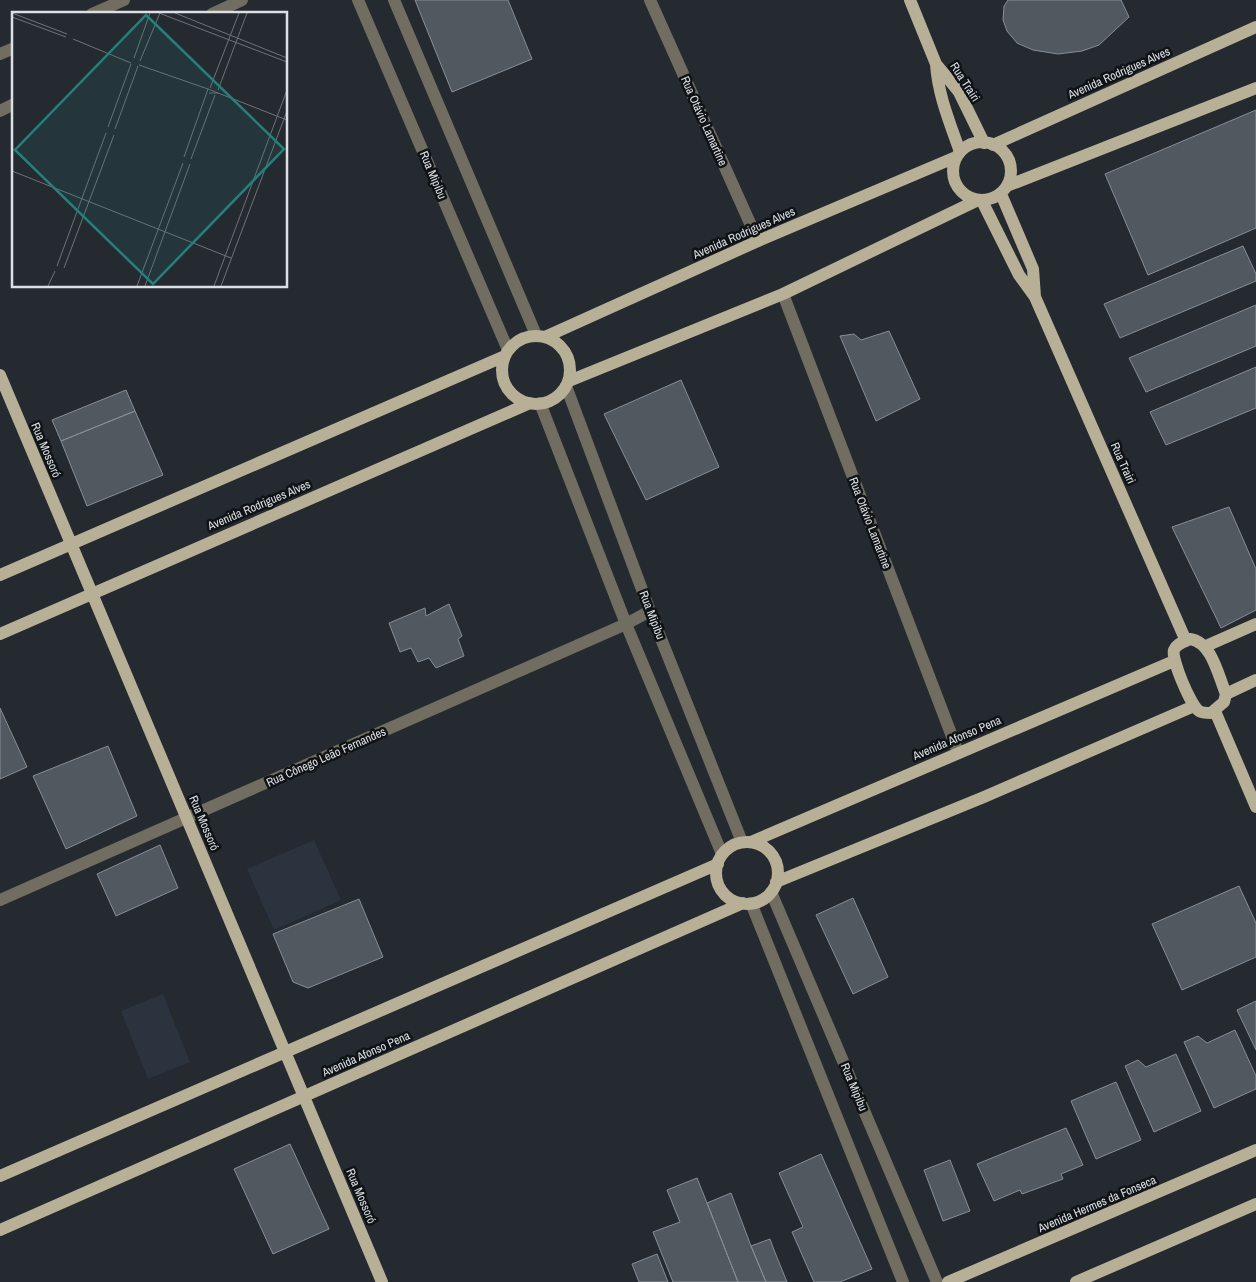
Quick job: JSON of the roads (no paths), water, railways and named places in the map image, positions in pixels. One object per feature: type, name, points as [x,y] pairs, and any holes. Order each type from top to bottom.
[{"type":"main road","name":"Rua Trairi","points":[[910,0],[936,64],[958,92],[989,144]]},
{"type":"main road","name":"Avenida Rodrigues Alves","points":[[989,144],[1256,27]]},
{"type":"main road","name":"Rua Trairi","points":[[936,64],[937,84],[958,155]]},
{"type":"main road","points":[[567,384],[783,294],[980,200],[1256,88]]},
{"type":"main road","points":[[980,200],[963,194],[958,188],[953,173],[958,155],[975,143],[989,144],[1007,157],[1010,166],[1004,190]]},
{"type":"main road","name":"Avenida Rodrigues Alves","points":[[540,336],[958,155]]},
{"type":"main road","name":"Rua Trairi","points":[[1004,190],[1033,269],[1034,296]]},
{"type":"main road","name":"Rua Trairi","points":[[980,200],[1019,275],[1034,296],[1186,641]]},
{"type":"main road","points":[[0,576],[71,543],[507,353],[525,337],[540,336],[561,346],[570,363],[567,384],[560,395],[535,403],[516,397],[506,385],[502,371],[507,353]]},
{"type":"main road","name":"Rua Mossoró","points":[[0,375],[382,1282]]},
{"type":"main road","name":"Avenida Rodrigues Alves","points":[[0,634],[93,592],[535,403]]},
{"type":"main road","points":[[1206,646],[1256,624]]},
{"type":"main road","points":[[1198,640],[1206,646],[1226,694],[1224,702],[1211,713],[1200,712],[1194,706],[1174,660],[1173,652],[1178,644],[1186,641],[1198,640]]},
{"type":"main road","name":"Avenida Afonso Pena","points":[[746,842],[1174,660]]},
{"type":"main road","points":[[1226,694],[1256,680]]},
{"type":"main road","points":[[720,859],[718,884],[733,900],[747,903],[766,897],[774,887],[1194,706]]},
{"type":"main road","points":[[1215,711],[1256,807]]},
{"type":"main road","points":[[0,1176],[286,1054],[720,859],[728,848],[746,842],[762,845],[776,861],[774,887]]},
{"type":"main road","name":"Avenida Afonso Pena","points":[[0,1230],[747,903]]},
{"type":"main road","name":"Avenida Hermes da Fonseca","points":[[948,1282],[1256,1150]]},
{"type":"main road","points":[[1076,1282],[1256,1204]]},
{"type":"street","points":[[216,12],[242,0]]},
{"type":"street","name":"Rua Mipibu","points":[[358,0],[507,353]]},
{"type":"street","points":[[394,0],[540,336]]},
{"type":"street","name":"Rua Otávio Lamartine","points":[[650,0],[758,241]]},
{"type":"street","points":[[98,12],[121,4]]},
{"type":"street","points":[[0,54],[12,49]]},
{"type":"street","points":[[0,111],[12,105]]},
{"type":"street","name":"Rua Otávio Lamartine","points":[[783,294],[958,752]]},
{"type":"street","name":"Rua Mipibu","points":[[567,384],[650,611],[746,842]]},
{"type":"street","points":[[535,403],[720,859]]},
{"type":"street","name":"Rua Cônego Leão Fernandes","points":[[0,900],[626,624],[650,611]]},
{"type":"street","name":"Rua Mipibu","points":[[774,887],[937,1282]]},
{"type":"street","points":[[747,903],[903,1282]]}]
